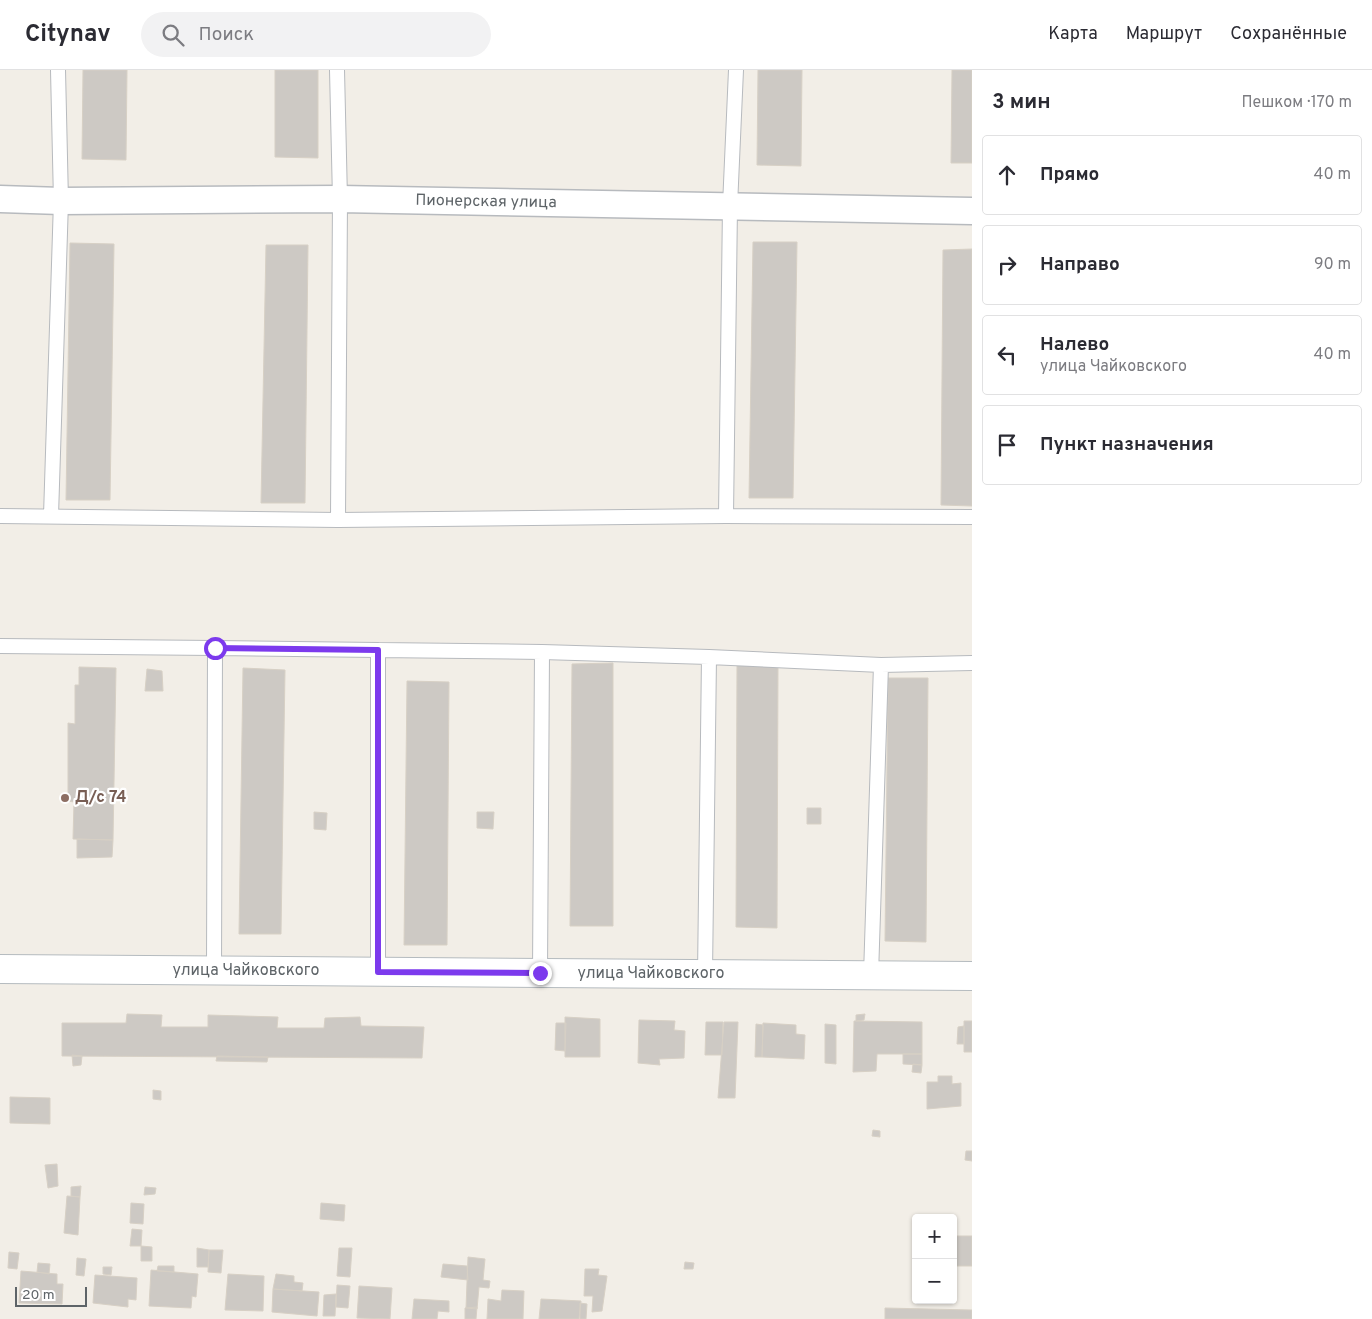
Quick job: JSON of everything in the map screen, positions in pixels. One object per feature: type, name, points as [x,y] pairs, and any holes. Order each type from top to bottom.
[{"type":"main road","name":"улица Чайковского","points":[[0,969],[972,976]]},
{"type":"street","name":"Пионерская улица","points":[[0,199],[61,201],[340,199],[972,211]]},
{"type":"lane","points":[[51,516],[61,201],[58,70]]},
{"type":"lane","points":[[338,70],[340,199],[338,520]]},
{"type":"lane","points":[[726,516],[730,206],[736,70]]},
{"type":"lane","points":[[0,516],[338,520],[726,516],[972,517]]},
{"type":"lane","points":[[0,646],[542,652],[881,665],[972,663]]},
{"type":"lane","points":[[214,970],[215,648]]},
{"type":"lane","points":[[378,650],[378,972]]},
{"type":"lane","points":[[540,973],[542,652]]},
{"type":"lane","points":[[705,974],[708,657]]},
{"type":"lane","points":[[870,975],[881,665]]},
{"type":"building","points":[[83,70],[127,70],[126,160],[82,159]]},
{"type":"building","points":[[275,70],[318,70],[318,158],[275,157]]},
{"type":"building","points":[[758,70],[802,70],[801,166],[757,165]]},
{"type":"building","points":[[952,70],[972,70],[972,163],[951,163]]},
{"type":"building","points":[[753,242],[797,242],[793,498],[749,498]]},
{"type":"building","points":[[70,243],[114,244],[110,500],[66,500]]},
{"type":"building","points":[[266,245],[308,245],[305,503],[261,503]]},
{"type":"building","points":[[972,249],[972,506],[941,505],[943,250]]},
{"type":"building","points":[[613,663],[613,926],[570,926],[572,664]]},
{"type":"building","points":[[737,664],[778,664],[777,928],[736,927]]},
{"type":"building","points":[[79,667],[116,668],[113,840],[73,839],[74,802],[68,801],[68,723],[75,724],[75,685],[79,685]]},
{"type":"building","points":[[243,668],[285,670],[281,934],[239,934]]},
{"type":"building","points":[[147,669],[162,671],[163,691],[145,691]]},
{"type":"building","points":[[888,678],[928,678],[926,942],[885,941]]},
{"type":"building","points":[[407,681],[449,682],[447,945],[404,945]]},
{"type":"building","points":[[807,808],[821,808],[821,824],[807,824]]},
{"type":"building","points":[[314,812],[327,813],[326,830],[314,829]]},
{"type":"building","points":[[477,812],[494,812],[493,829],[477,828]]},
{"type":"building","points":[[77,839],[113,840],[112,857],[77,858]]},
{"type":"building","points":[[127,1014],[162,1015],[161,1027],[208,1027],[208,1015],[278,1017],[277,1028],[324,1028],[325,1018],[360,1017],[361,1026],[424,1027],[422,1058],[62,1056],[62,1023],[126,1023]]},
{"type":"building","points":[[865,1014],[864,1020],[856,1021],[856,1015]]},
{"type":"building","points":[[565,1017],[600,1019],[600,1057],[565,1057]]},
{"type":"building","points":[[639,1020],[675,1021],[674,1030],[685,1031],[684,1058],[659,1059],[660,1065],[638,1063]]},
{"type":"building","points":[[854,1021],[922,1022],[922,1054],[877,1054],[876,1071],[853,1072]]},
{"type":"building","points":[[964,1021],[972,1021],[972,1052],[964,1052]]},
{"type":"building","points":[[706,1022],[723,1022],[722,1055],[705,1055]]},
{"type":"building","points":[[724,1022],[738,1022],[735,1098],[718,1098]]},
{"type":"building","points":[[556,1023],[566,1023],[565,1051],[555,1050]]},
{"type":"building","points":[[763,1023],[796,1025],[796,1034],[805,1035],[804,1059],[762,1057]]},
{"type":"building","points":[[756,1024],[763,1025],[762,1057],[755,1057]]},
{"type":"building","points":[[825,1024],[836,1025],[836,1064],[825,1063]]},
{"type":"building","points":[[964,1026],[964,1044],[957,1044],[958,1027]]},
{"type":"building","points":[[903,1054],[922,1054],[922,1065],[903,1064]]},
{"type":"building","points":[[72,1055],[82,1056],[81,1065],[73,1066]]},
{"type":"building","points":[[217,1056],[268,1057],[267,1062],[216,1061]]},
{"type":"building","points":[[913,1064],[922,1065],[921,1073],[912,1072]]},
{"type":"building","points":[[938,1076],[952,1076],[952,1084],[961,1083],[961,1106],[927,1109],[927,1082],[938,1082]]},
{"type":"building","points":[[153,1090],[161,1091],[161,1100],[153,1099]]},
{"type":"building","points":[[10,1097],[50,1098],[50,1124],[10,1123]]},
{"type":"building","points":[[873,1130],[880,1131],[880,1137],[872,1136]]},
{"type":"building","points":[[966,1151],[972,1151],[972,1161],[965,1160]]},
{"type":"building","points":[[57,1164],[58,1186],[48,1188],[45,1165]]},
{"type":"building","points":[[81,1186],[80,1197],[71,1196],[71,1187]]},
{"type":"building","points":[[145,1187],[156,1188],[155,1194],[144,1195]]},
{"type":"building","points":[[67,1196],[80,1197],[78,1235],[64,1233]]},
{"type":"building","points":[[131,1203],[144,1204],[143,1224],[130,1223]]},
{"type":"building","points":[[321,1203],[345,1205],[344,1221],[320,1219]]},
{"type":"building","points":[[132,1229],[142,1230],[141,1246],[130,1246]]},
{"type":"building","points":[[957,1236],[972,1236],[972,1266],[957,1266]]},
{"type":"building","points":[[141,1246],[152,1247],[152,1261],[141,1261]]},
{"type":"building","points":[[197,1248],[209,1250],[208,1267],[197,1267]]},
{"type":"building","points":[[339,1248],[352,1248],[350,1277],[337,1276]]},
{"type":"building","points":[[209,1250],[223,1250],[221,1273],[208,1272]]},
{"type":"building","points":[[9,1252],[19,1253],[17,1269],[8,1268]]},
{"type":"building","points":[[468,1257],[485,1259],[483,1280],[490,1281],[489,1288],[479,1287],[477,1309],[466,1308]]},
{"type":"building","points":[[77,1258],[86,1259],[84,1276],[76,1275]]},
{"type":"building","points":[[685,1262],[694,1263],[693,1269],[684,1269]]},
{"type":"building","points":[[38,1263],[50,1264],[49,1274],[37,1272]]},
{"type":"building","points":[[443,1264],[467,1266],[468,1280],[441,1277]]},
{"type":"building","points":[[158,1266],[174,1266],[174,1272],[157,1271]]},
{"type":"building","points":[[103,1267],[112,1267],[111,1275],[103,1274]]},
{"type":"building","points":[[585,1269],[599,1269],[598,1275],[607,1276],[602,1311],[592,1312],[593,1296],[584,1296]]},
{"type":"building","points":[[151,1270],[198,1274],[196,1297],[192,1296],[191,1308],[149,1306]]},
{"type":"building","points":[[21,1271],[57,1274],[57,1284],[63,1284],[62,1304],[19,1303]]},
{"type":"building","points":[[228,1274],[264,1276],[263,1311],[225,1310]]},
{"type":"building","points":[[276,1274],[294,1276],[294,1282],[303,1283],[302,1291],[273,1289]]},
{"type":"building","points":[[95,1275],[137,1278],[136,1300],[128,1299],[128,1307],[93,1303]]},
{"type":"building","points":[[337,1285],[350,1286],[348,1308],[336,1307]]},
{"type":"building","points":[[359,1286],[392,1288],[390,1319],[357,1318]]},
{"type":"building","points":[[273,1289],[319,1292],[317,1316],[272,1312]]},
{"type":"building","points":[[502,1290],[524,1291],[523,1319],[487,1319],[488,1299],[501,1301]]},
{"type":"building","points":[[336,1294],[335,1316],[323,1316],[324,1295]]},
{"type":"building","points":[[414,1299],[449,1301],[449,1312],[438,1311],[437,1319],[412,1319]]},
{"type":"building","points":[[541,1299],[581,1301],[579,1319],[539,1319]]},
{"type":"building","points":[[580,1303],[587,1304],[586,1319],[580,1319]]},
{"type":"building","points":[[477,1307],[476,1319],[465,1319],[465,1308]]},
{"type":"building","points":[[885,1308],[972,1310],[972,1319],[885,1319]]},
{"type":"place","name":"Д/с 74","points":[[65,798]]},
{"type":"route","points":[[215,648],[378,650],[378,972],[540,973]]}]
